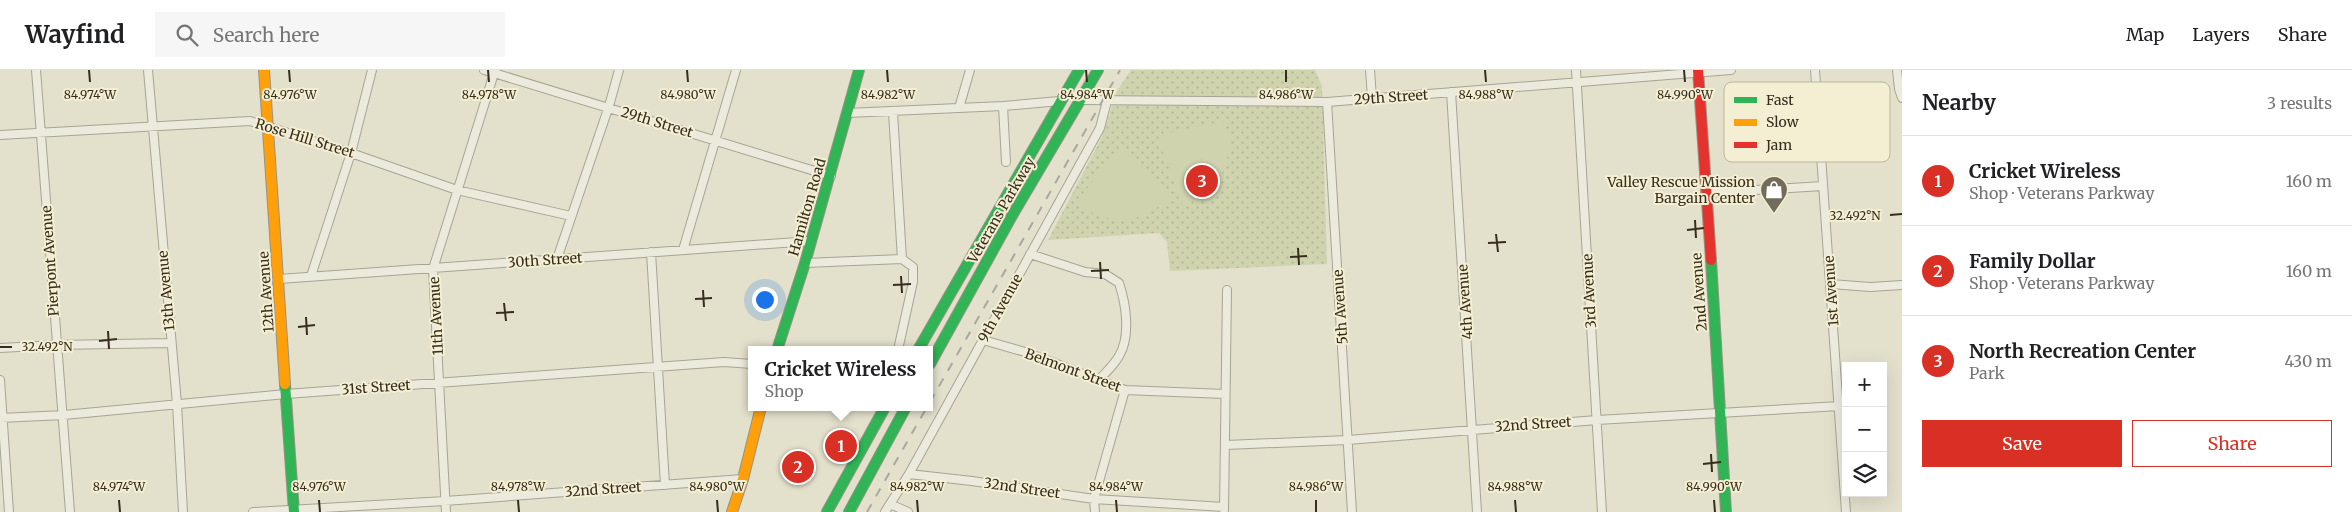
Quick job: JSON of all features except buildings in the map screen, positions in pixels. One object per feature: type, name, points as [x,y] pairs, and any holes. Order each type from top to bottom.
[{"type":"main road","name":"12th Avenue","points":[[264,70],[294,511]]},
{"type":"main road","name":"Hamilton Road","points":[[779,346],[806,263],[859,70]]},
{"type":"main road","name":"Veterans Parkway","points":[[920,346],[1079,70]]},
{"type":"main road","name":"Veterans Parkway","points":[[933,359],[1013,214],[1098,70]]},
{"type":"main road","name":"2nd Avenue","points":[[1698,71],[1705,193],[1722,413],[1726,512]]},
{"type":"main road","points":[[732,512],[743,479],[760,411]]},
{"type":"main road","points":[[827,512],[884,411]]},
{"type":"main road","points":[[849,512],[904,411]]},
{"type":"main road","points":[[738,512],[739,492]]},
{"type":"street","name":"Pierpont Avenue","points":[[36,70],[70,512]]},
{"type":"street","name":"13th Avenue","points":[[148,70],[176,404],[183,512]]},
{"type":"street","points":[[311,276],[351,153],[372,70]]},
{"type":"street","name":"29th Street","points":[[484,70],[494,71],[831,176]]},
{"type":"street","points":[[557,259],[619,70]]},
{"type":"street","points":[[683,250],[736,70]]},
{"type":"street","points":[[959,108],[970,70]]},
{"type":"street","points":[[1370,70],[1372,98]]},
{"type":"street","name":"3rd Avenue","points":[[1576,70],[1602,512]]},
{"type":"street","name":"29th Street","points":[[1080,100],[1327,102],[1577,84],[1698,71],[1731,70]]},
{"type":"street","points":[[1897,70],[1902,98]]},
{"type":"street","name":"11th Avenue","points":[[446,512],[433,269],[494,71]]},
{"type":"street","name":"4th Avenue","points":[[1451,92],[1477,512]]},
{"type":"street","points":[[847,113],[1004,106],[1060,101]]},
{"type":"street","name":"9th Avenue","points":[[885,512],[909,474],[1100,128],[1107,101]]},
{"type":"street","name":"5th Avenue","points":[[1327,102],[1352,512]]},
{"type":"street","points":[[1004,106],[1006,162]]},
{"type":"street","points":[[893,112],[902,259]]},
{"type":"street","name":"Rose Hill Street","points":[[0,135],[250,121],[351,153],[457,190],[571,216]]},
{"type":"street","name":"1st Avenue","points":[[1821,162],[1846,512]]},
{"type":"street","points":[[1705,193],[1823,186]]},
{"type":"street","name":"30th Street","points":[[279,279],[811,241]]},
{"type":"street","points":[[651,252],[665,485]]},
{"type":"street","points":[[1030,254],[1085,272],[1105,274],[1119,283],[1124,300],[1125,336],[1120,356],[1099,380]]},
{"type":"street","points":[[806,263],[902,259],[913,267],[913,282],[899,346]]},
{"type":"street","points":[[1831,284],[1870,287],[1902,285]]},
{"type":"street","points":[[1224,510],[1227,290]]},
{"type":"street","name":"Belmont Street","points":[[983,340],[1025,352],[1125,390],[1225,394]]},
{"type":"street","points":[[0,348],[171,343]]},
{"type":"street","name":"31st Street","points":[[2,418],[64,415],[286,394],[657,369],[724,362],[748,364]]},
{"type":"street","points":[[0,380],[10,512]]},
{"type":"street","points":[[1095,512],[1094,499],[1125,390]]},
{"type":"street","name":"32nd Street","points":[[1226,444],[1348,440],[1597,420],[1840,406]]},
{"type":"street","name":"32nd Street","points":[[909,474],[1094,499],[1224,510]]},
{"type":"street","name":"32nd Street","points":[[253,512],[446,501],[743,479]]},
{"type":"street","points":[[890,504],[908,512]]},
{"type":"green space","points":[[1131,70],[1315,70],[1322,86],[1327,264],[1170,271],[1167,242],[1159,233],[1048,240],[1102,137],[1117,91]]},
{"type":"green space","points":[[1223,121],[1229,133],[1230,142],[1223,172],[1210,190],[1183,205],[1158,139],[1160,135]]},
{"type":"green space","points":[[1118,149],[1124,149],[1172,196],[1149,213],[1125,219],[1101,216],[1076,203]]},
{"type":"railway","points":[[933,397],[1120,70]]},
{"type":"railway","points":[[867,512],[925,411]]},
{"type":"traffic: fast","points":[[778,346],[805,263],[859,70]]},
{"type":"traffic: fast","points":[[920,346],[1079,70]]},
{"type":"traffic: fast","points":[[933,359],[1013,214],[1098,70]]},
{"type":"traffic: fast","points":[[1711,260],[1726,512]]},
{"type":"traffic: fast","points":[[285,384],[294,512]]},
{"type":"traffic: fast","points":[[827,512],[883,411]]},
{"type":"traffic: fast","points":[[849,512],[904,411]]},
{"type":"traffic: slow","points":[[264,70],[285,384]]},
{"type":"traffic: slow","points":[[732,512],[743,479],[760,411]]},
{"type":"traffic: jam","points":[[1698,70],[1711,260]]},
{"type":"place","name":"North Recreation Center","points":[[1202,181]]},
{"type":"place","name":"Valley Rescue Mission Bargain Center","points":[[1774,214]]},
{"type":"place","name":"Cricket Wireless","points":[[841,446]]},
{"type":"place","name":"Family Dollar","points":[[798,467]]}]
